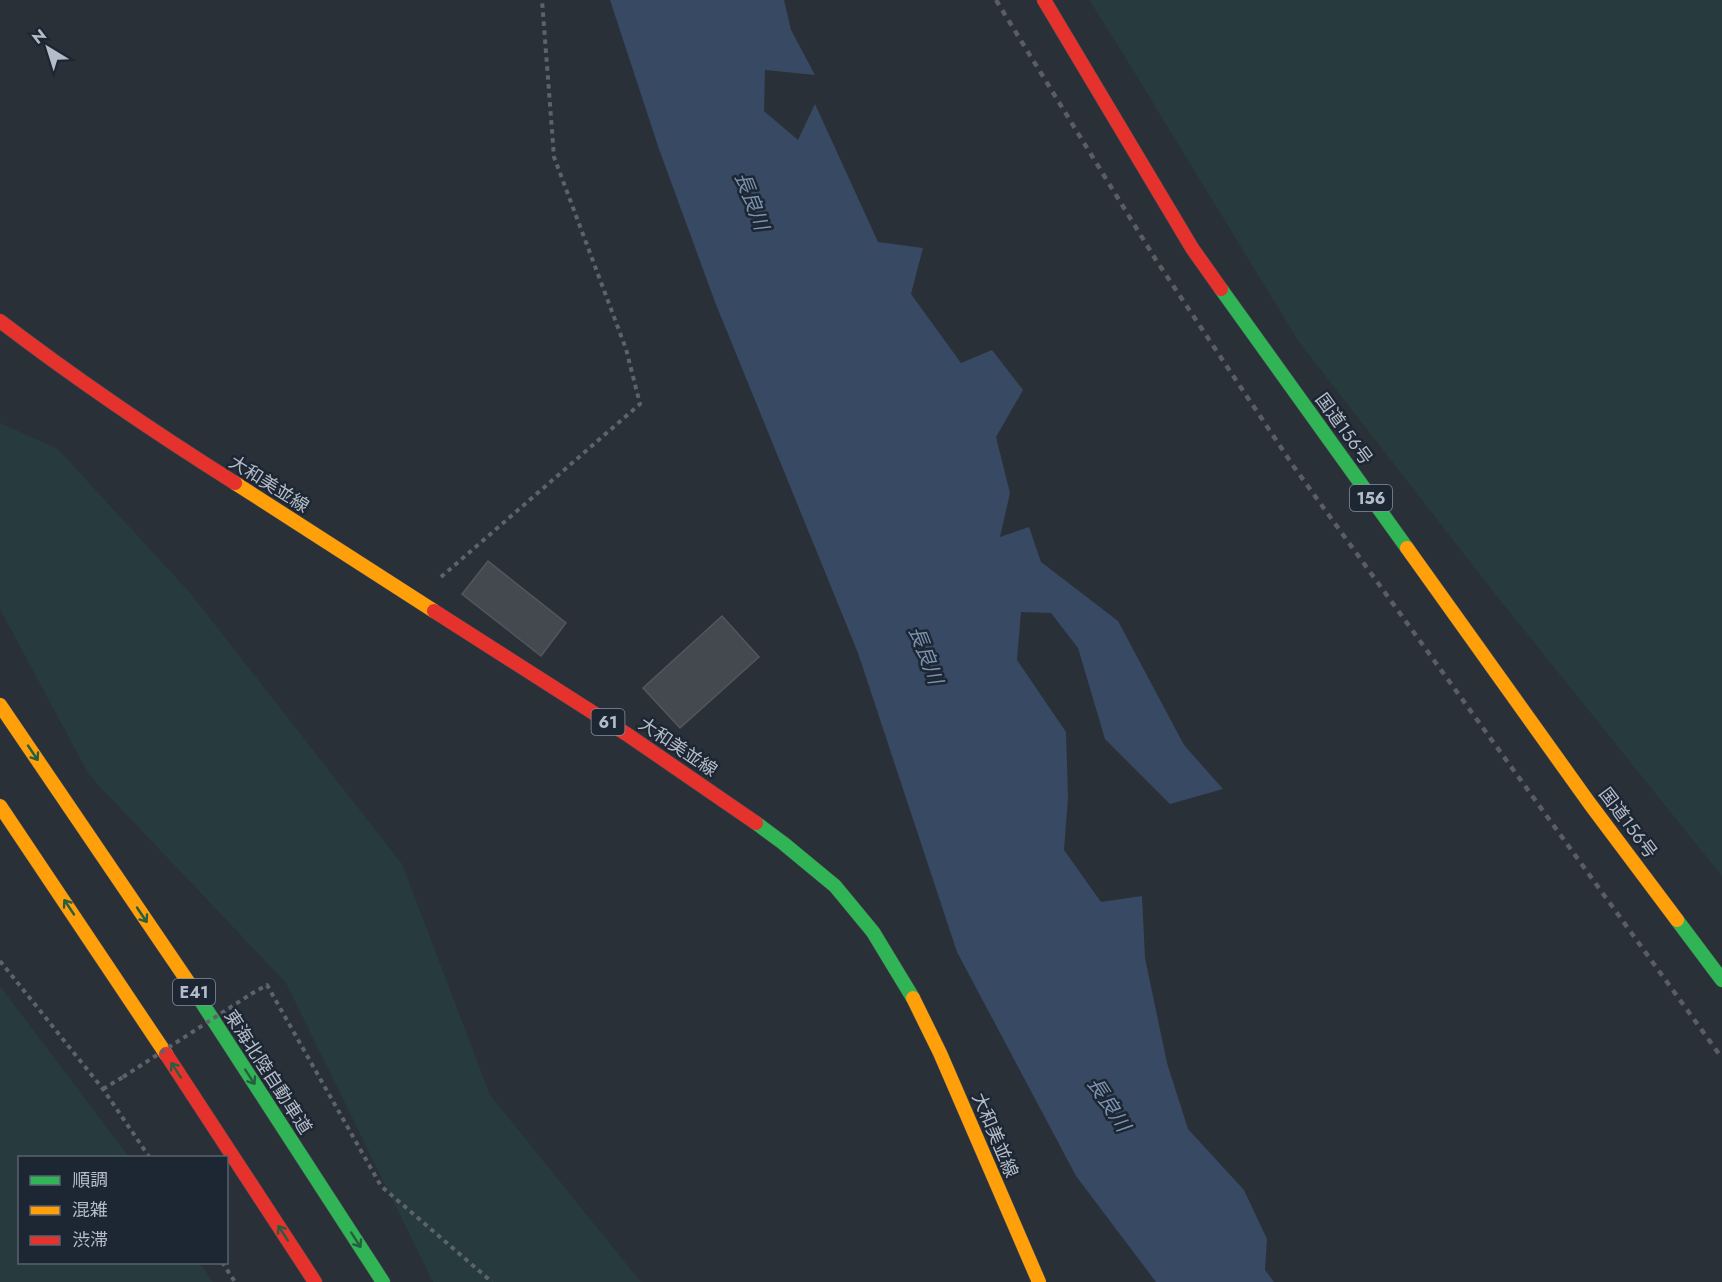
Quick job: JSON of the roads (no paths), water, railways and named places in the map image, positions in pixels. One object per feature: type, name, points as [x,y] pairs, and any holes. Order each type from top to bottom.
[{"type":"main road","name":"国道156号","points":[[1044,0],[1192,248],[1590,804],[1722,980]]},
{"type":"main road","name":"大和美並線","points":[[0,321],[55,363],[164,438],[628,735],[720,797],[783,843],[835,886],[873,932],[907,986],[940,1053],[1039,1282]]},
{"type":"main road","name":"東海北陸自動車道","points":[[0,705],[196,994],[383,1282]]},
{"type":"main road","points":[[0,806],[126,992],[315,1282]]},
{"type":"water","name":"長良川","points":[[610,0],[784,0],[791,30],[815,75],[765,70],[764,111],[798,140],[815,104],[878,242],[923,248],[911,294],[961,363],[992,350],[1023,390],[996,437],[1010,493],[1000,537],[1029,527],[1041,562],[1118,621],[1184,745],[1223,789],[1170,804],[1105,739],[1078,648],[1051,613],[1021,612],[1017,660],[1066,732],[1068,798],[1064,850],[1101,902],[1142,896],[1145,958],[1167,1063],[1188,1129],[1244,1190],[1267,1239],[1265,1270],[1274,1282],[1156,1282],[1076,1176],[957,952],[858,653],[715,302],[659,149]]},
{"type":"railway","points":[[996,0],[1156,260],[1294,467],[1722,1058]]}]
